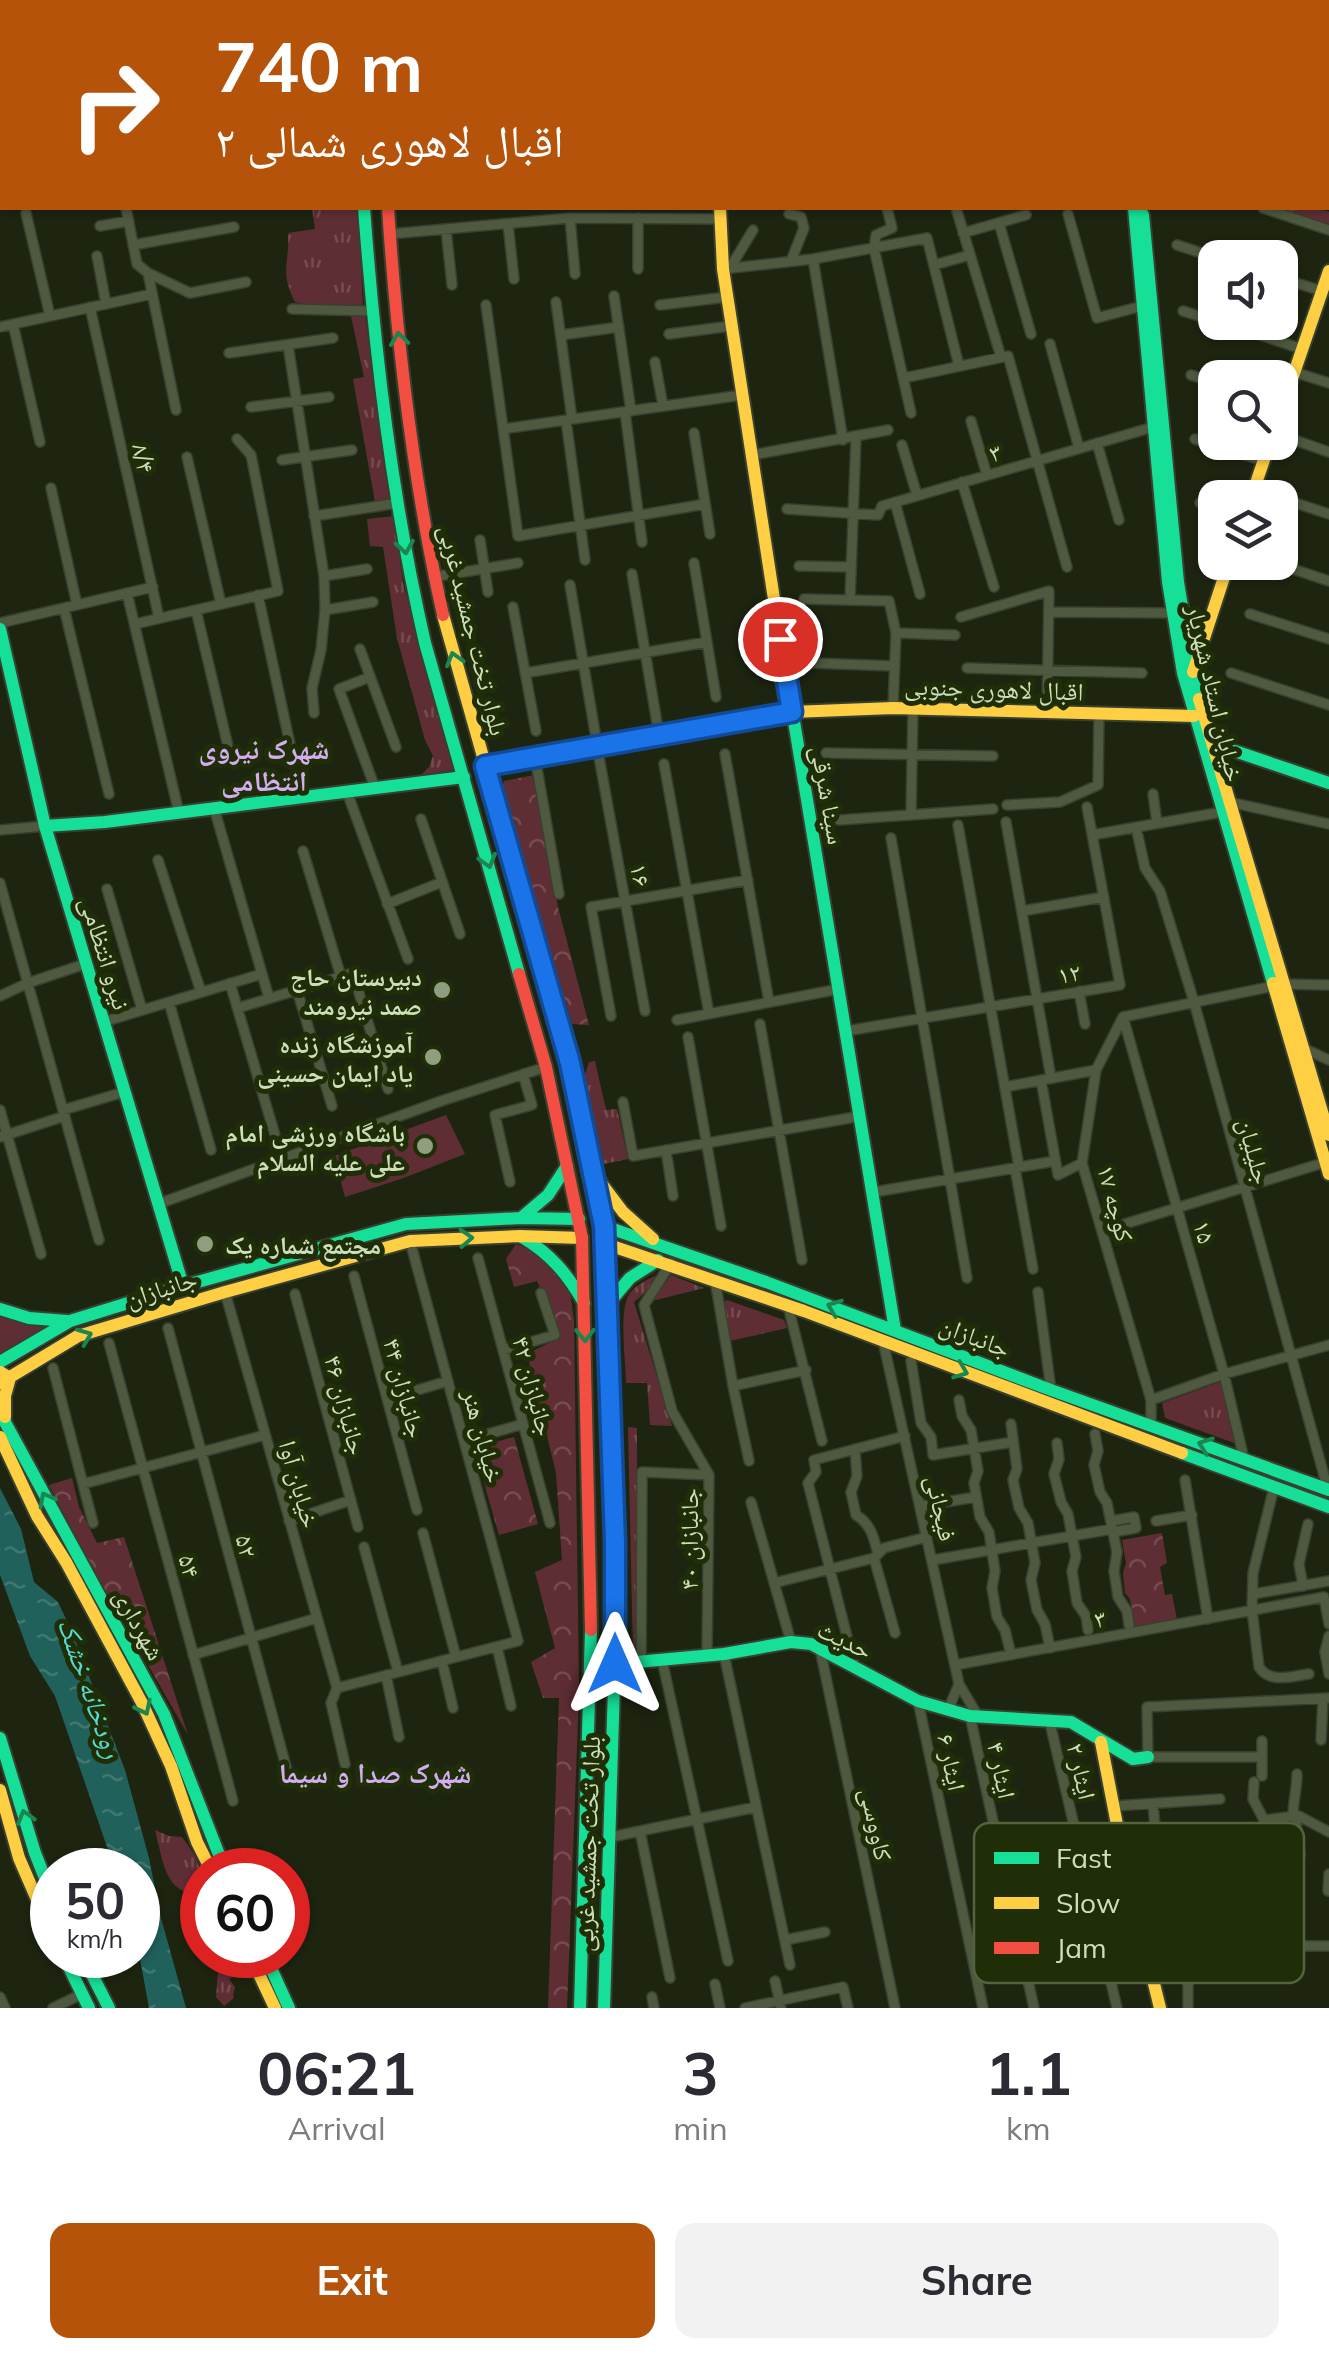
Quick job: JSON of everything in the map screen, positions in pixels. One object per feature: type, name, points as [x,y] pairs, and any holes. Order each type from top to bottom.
[{"type":"street","points":[[126,210],[137,264],[148,273],[190,293],[246,282]]},
{"type":"street","name":"بلوار تخت جمشید غربی","points":[[364,210],[378,372],[410,582],[546,1067],[580,1220],[591,1671],[580,2008]]},
{"type":"street","name":"بلوار تخت جمشید غربی","points":[[388,210],[402,367],[434,577],[448,639],[570,1063],[604,1226],[615,1664],[604,2008]]},
{"type":"street","points":[[888,210],[892,228],[876,235],[874,248],[911,414]]},
{"type":"street","points":[[957,210],[1067,567]]},
{"type":"street","name":"خیابان استاد شهریار","points":[[1134,210],[1172,612],[1183,673],[1278,985],[1327,1168]]},
{"type":"street","name":"خیابان استاد شهریار","points":[[1142,210],[1178,582],[1193,674],[1226,807]]},
{"type":"street","points":[[1269,210],[1329,230]]},
{"type":"street","points":[[26,212],[50,316]]},
{"type":"street","points":[[390,234],[576,214],[638,218],[720,213]]},
{"type":"street","name":"سینا شرقی","points":[[720,213],[727,298],[742,395],[896,1330]]},
{"type":"street","points":[[575,274],[576,214]]},
{"type":"street","points":[[789,214],[801,216],[804,228],[791,262]]},
{"type":"street","points":[[963,233],[1018,214]]},
{"type":"street","points":[[1068,214],[1098,318],[1142,306]]},
{"type":"street","points":[[638,218],[638,269]]},
{"type":"street","points":[[100,226],[129,222]]},
{"type":"street","points":[[999,223],[1031,334]]},
{"type":"street","points":[[508,224],[514,279]]},
{"type":"street","points":[[133,245],[234,227]]},
{"type":"street","points":[[446,229],[452,285]]},
{"type":"street","points":[[726,269],[753,230]]},
{"type":"street","points":[[726,269],[814,259],[927,238],[960,366]]},
{"type":"street","points":[[1177,245],[1198,252]]},
{"type":"street","points":[[97,256],[106,304]]},
{"type":"street","points":[[934,265],[970,256]]},
{"type":"street","points":[[814,259],[843,440]]},
{"type":"street","points":[[1298,360],[1322,314],[1322,291],[1329,271]]},
{"type":"street","points":[[148,273],[176,410]]},
{"type":"street","points":[[1298,284],[1322,291]]},
{"type":"street","points":[[6,326],[152,294]]},
{"type":"street","points":[[614,296],[642,542]]},
{"type":"street","points":[[660,306],[727,298]]},
{"type":"street","points":[[556,302],[585,560]]},
{"type":"street","points":[[486,306],[518,536],[705,504]]},
{"type":"street","name":"۸/۴","points":[[90,308],[160,618]]},
{"type":"street","points":[[292,309],[371,311]]},
{"type":"street","points":[[1183,310],[1198,315]]},
{"type":"street","points":[[0,315],[40,442]]},
{"type":"street","points":[[669,334],[732,326]]},
{"type":"street","points":[[561,335],[619,327]]},
{"type":"street","points":[[229,353],[333,338]]},
{"type":"street","points":[[1274,340],[1302,349]]},
{"type":"street","points":[[288,344],[324,576],[321,650],[312,688],[314,713]]},
{"type":"street","points":[[1050,344],[1079,448]]},
{"type":"street","points":[[904,378],[1004,357]]},
{"type":"street","points":[[656,362],[663,406]]},
{"type":"street","points":[[1298,373],[1329,383]]},
{"type":"street","points":[[1191,376],[1198,378]]},
{"type":"street","points":[[503,429],[742,395]]},
{"type":"street","points":[[251,407],[329,396]]},
{"type":"street","points":[[970,421],[986,475]]},
{"type":"street","name":"۳","points":[[788,509],[878,515],[882,506],[1153,427]]},
{"type":"street","points":[[752,455],[888,430]]},
{"type":"street","points":[[694,433],[710,534]]},
{"type":"street","points":[[850,600],[856,437]]},
{"type":"street","points":[[135,624],[278,591],[251,455],[237,439]]},
{"type":"street","points":[[1194,439],[1264,461],[1258,480]]},
{"type":"street","points":[[1298,442],[1329,452]]},
{"type":"street","points":[[1097,443],[1119,520]]},
{"type":"street","points":[[902,446],[917,495]]},
{"type":"street","points":[[282,460],[352,450]]},
{"type":"street","points":[[187,457],[221,604]]},
{"type":"street","points":[[962,482],[994,588]]},
{"type":"street","points":[[50,488],[77,605]]},
{"type":"street","points":[[314,516],[398,502]]},
{"type":"street","points":[[895,502],[920,594]]},
{"type":"street","points":[[1298,504],[1329,514]]},
{"type":"street","points":[[480,540],[488,592]]},
{"type":"street","points":[[410,582],[518,563]]},
{"type":"street","points":[[694,563],[716,697]]},
{"type":"street","points":[[799,566],[851,567]]},
{"type":"street","points":[[324,576],[368,569]]},
{"type":"street","points":[[1298,571],[1329,581]]},
{"type":"street","points":[[632,574],[659,735]]},
{"type":"street","points":[[1193,674],[1223,580]]},
{"type":"street","name":"۱۶","points":[[570,586],[645,1011]]},
{"type":"street","points":[[0,626],[152,587]]},
{"type":"street","points":[[961,617],[1049,591],[1047,712]]},
{"type":"street","points":[[128,593],[178,813]]},
{"type":"street","points":[[258,596],[290,749]]},
{"type":"street","points":[[804,599],[889,601],[896,633],[893,708]]},
{"type":"street","points":[[325,610],[373,602]]},
{"type":"street","points":[[513,606],[536,731]]},
{"type":"street","points":[[64,608],[109,794]]},
{"type":"street","points":[[196,610],[231,759]]},
{"type":"street","points":[[1049,612],[1172,612]]},
{"type":"street","points":[[1250,614],[1329,640]]},
{"type":"street","name":"نیرو انتظامی","points":[[0,626],[45,826],[183,1286]]},
{"type":"street","points":[[896,633],[956,635]]},
{"type":"street","points":[[525,673],[707,642]]},
{"type":"street","points":[[360,649],[396,747]]},
{"type":"street","points":[[810,663],[895,666]]},
{"type":"street","points":[[967,668],[1142,673]]},
{"type":"street","points":[[1231,673],[1329,705]]},
{"type":"street","points":[[370,677],[339,689],[375,788]]},
{"type":"street","points":[[912,814],[913,708]]},
{"type":"street","name":"اقبال لاهوری جنوبی","points":[[485,766],[536,757],[596,739],[659,735],[792,712],[913,708],[1194,716]]},
{"type":"street","points":[[1006,805],[1060,802],[1098,785],[1099,714]]},
{"type":"street","points":[[1211,743],[1329,782]]},
{"type":"street","points":[[726,754],[769,1002]]},
{"type":"street","points":[[826,754],[993,756]]},
{"type":"street","points":[[536,757],[559,894]]},
{"type":"street","points":[[664,764],[709,1014]]},
{"type":"street","points":[[0,830],[464,778]]},
{"type":"street","points":[[347,792],[408,959]]},
{"type":"street","points":[[1153,794],[1157,823]]},
{"type":"street","name":"۱۲","points":[[846,1030],[1120,984],[1087,807]]},
{"type":"street","points":[[1092,835],[1226,807],[1329,824]]},
{"type":"street","points":[[214,808],[269,998]]},
{"type":"street","points":[[838,820],[993,809]]},
{"type":"street","points":[[421,818],[460,934]]},
{"type":"street","points":[[1006,822],[1037,998],[1058,1175],[1082,1162]]},
{"type":"street","points":[[958,825],[1034,1269]]},
{"type":"street","name":"جلیلیان","points":[[1136,827],[1145,868],[1160,892],[1194,1002],[1328,1490]]},
{"type":"street","points":[[891,838],[967,1278]]},
{"type":"street","points":[[303,851],[340,977]]},
{"type":"street","points":[[158,860],[201,992]]},
{"type":"street","points":[[611,1016],[592,907],[748,880]]},
{"type":"street","points":[[388,904],[442,882]]},
{"type":"street","points":[[0,883],[99,1240]]},
{"type":"street","points":[[497,893],[520,886]]},
{"type":"street","points":[[107,889],[142,1010]]},
{"type":"street","points":[[1022,911],[1104,897]]},
{"type":"street","points":[[0,996],[85,964]]},
{"type":"street","points":[[238,1008],[354,973],[388,1089]]},
{"type":"street","points":[[103,1022],[262,974]]},
{"type":"street","points":[[230,983],[282,1159]]},
{"type":"street","points":[[1123,1017],[1278,985],[1329,984]]},
{"type":"street","name":"خیابان استاد شهریار","points":[[1278,985],[1328,1129]]},
{"type":"street","points":[[677,1020],[839,989]]},
{"type":"street","points":[[297,990],[332,1106]]},
{"type":"street","points":[[1080,991],[1085,1024]]},
{"type":"street","points":[[169,1002],[211,1150]]},
{"type":"street","name":"کوچه ۱۷","points":[[1123,1017],[1096,1070],[1082,1162],[1151,1400],[1151,1425]]},
{"type":"street","name":"۱۵","points":[[1123,1017],[1224,1374],[1244,1459]]},
{"type":"street","points":[[760,1024],[802,1260]]},
{"type":"street","points":[[688,1038],[721,1226]]},
{"type":"street","points":[[1303,1048],[1329,1060]]},
{"type":"street","points":[[158,1204],[546,1067]]},
{"type":"street","points":[[1005,1087],[1096,1070]]},
{"type":"street","points":[[510,1182],[495,1114],[532,1104],[523,1074]]},
{"type":"street","points":[[4,1136],[124,1092]]},
{"type":"street","points":[[623,1102],[633,1156],[860,1116]]},
{"type":"street","points":[[0,1110],[4,1136],[41,1254]]},
{"type":"street","points":[[666,1150],[673,1196]]},
{"type":"street","points":[[874,1192],[1054,1160]]},
{"type":"street","points":[[521,1218],[547,1200],[567,1166]]},
{"type":"street","points":[[1102,1231],[1244,1187],[1327,1168]]},
{"type":"street","points":[[594,1174],[623,1212],[659,1244]]},
{"type":"street","name":"جانبازان","points":[[0,1362],[70,1321],[406,1224],[521,1218],[580,1220],[766,1282],[1328,1490]]},
{"type":"street","points":[[520,1236],[554,1258],[584,1304]]},
{"type":"street","name":"جانبازان","points":[[3,1378],[78,1336],[410,1241],[520,1236],[582,1238],[762,1296],[884,1341],[1095,1428],[1329,1506]]},
{"type":"street","name":"خیابان هنر","points":[[410,1241],[518,1641],[497,1646]]},
{"type":"street","points":[[316,1249],[321,1265]]},
{"type":"street","name":"۴۲ جانبازان","points":[[478,1258],[550,1524]]},
{"type":"street","points":[[608,1304],[618,1287],[644,1267],[665,1262]]},
{"type":"street","name":"۴۰ جانبازان","points":[[665,1262],[644,1304],[672,1412],[709,1475],[708,1656]]},
{"type":"street","name":"۴۴ جانبازان","points":[[354,1276],[417,1510]]},
{"type":"street","points":[[715,1280],[749,1461]]},
{"type":"street","points":[[762,1296],[766,1282]]},
{"type":"street","name":"خیابان آوا","points":[[225,1292],[337,1688],[331,1703],[344,1764]]},
{"type":"street","points":[[1038,1292],[1051,1390]]},
{"type":"street","points":[[503,1350],[555,1335],[541,1293]]},
{"type":"street","name":"۴۶ جانبازان","points":[[295,1294],[358,1527]]},
{"type":"street","points":[[788,1306],[822,1441]]},
{"type":"street","points":[[0,1309],[29,1318],[70,1321]]},
{"type":"street","name":"۵۲","points":[[168,1328],[288,1774]]},
{"type":"street","name":"فیجانی","points":[[884,1341],[960,1684]]},
{"type":"street","name":"۵۴","points":[[108,1343],[232,1801]]},
{"type":"street","points":[[1151,1400],[1224,1374],[1329,1345]]},
{"type":"street","points":[[911,1361],[921,1423],[931,1437],[933,1456],[1013,1442]]},
{"type":"street","points":[[53,1368],[92,1522]]},
{"type":"street","points":[[733,1386],[806,1370]]},
{"type":"street","points":[[3,1378],[3,1430]]},
{"type":"street","points":[[387,1399],[448,1381]]},
{"type":"street","points":[[959,1400],[962,1416],[971,1430],[978,1471],[974,1483],[976,1497],[980,1517],[989,1532],[995,1571],[992,1588],[1010,1655]]},
{"type":"street","points":[[1101,1407],[1095,1428],[1098,1451],[1094,1466],[1100,1492],[1107,1502],[1117,1552],[1114,1572],[1118,1597],[1127,1611],[1129,1625]]},
{"type":"street","name":"شهرداری","points":[[0,1408],[3,1430],[37,1516],[142,1704],[171,1766],[201,1848]]},
{"type":"street","points":[[464,1440],[524,1424]]},
{"type":"street","points":[[1010,1424],[1018,1508],[1028,1522],[1035,1563],[1031,1580],[1036,1610],[1046,1624],[1050,1648]]},
{"type":"street","name":"شهرداری","points":[[3,1430],[164,1714],[216,1848]]},
{"type":"street","points":[[82,1484],[265,1435]]},
{"type":"street","points":[[856,1668],[808,1482],[816,1472],[814,1460],[905,1436]]},
{"type":"street","points":[[1056,1442],[1059,1460],[1054,1474],[1060,1502],[1068,1514],[1076,1558],[1072,1571],[1077,1603],[1086,1616],[1088,1630]]},
{"type":"street","points":[[855,1449],[857,1476],[851,1492],[856,1515],[873,1535],[895,1634]]},
{"type":"street","points":[[588,1467],[613,1466]]},
{"type":"street","points":[[641,1662],[642,1472],[709,1475]]},
{"type":"street","points":[[1185,1480],[1208,1618]]},
{"type":"street","points":[[1274,1487],[1254,1572],[1252,1610],[1259,1667],[1272,1678],[1309,1674]]},
{"type":"street","points":[[920,1506],[976,1497]]},
{"type":"street","points":[[290,1521],[351,1500]]},
{"type":"street","points":[[751,1502],[791,1642]]},
{"type":"street","points":[[1156,1521],[1192,1514]]},
{"type":"street","points":[[1303,1586],[1299,1564],[1308,1524]]},
{"type":"street","points":[[932,1560],[1112,1527]]},
{"type":"street","points":[[423,1532],[456,1657]]},
{"type":"street","points":[[774,1582],[876,1556],[884,1548],[928,1537]]},
{"type":"street","points":[[364,1546],[398,1672]]},
{"type":"street","points":[[1253,1594],[1329,1581]]},
{"type":"street","name":"۳","points":[[956,1666],[1324,1597],[1329,1624]]},
{"type":"street","points":[[193,1655],[317,1618]]},
{"type":"street","points":[[1329,1636],[1325,1652],[1329,1674]]},
{"type":"street","name":"حدیث","points":[[615,1664],[708,1656],[791,1642],[811,1644],[918,1701],[974,1716],[1070,1722],[1132,1759],[1148,1757]]},
{"type":"street","points":[[337,1688],[497,1646],[511,1706]]},
{"type":"street","name":"کاووسی","points":[[820,1648],[895,2008]]},
{"type":"street","points":[[724,1654],[790,1965]]},
{"type":"street","points":[[662,1660],[728,1961]]},
{"type":"street","points":[[442,1661],[453,1708]]},
{"type":"street","points":[[386,1676],[399,1737]]},
{"type":"street","points":[[948,1710],[960,1684]]},
{"type":"street","name":"ایثار ۴","points":[[960,1684],[974,1716],[996,1823]]},
{"type":"street","points":[[1262,1757],[1148,1757],[1147,1707],[1326,1698],[1322,1740]]},
{"type":"street","name":"ایثار ۶","points":[[918,1701],[974,1970]]},
{"type":"street","name":"ایثار ۲","points":[[1049,1719],[1074,1823]]},
{"type":"street","points":[[0,1738],[34,1848]]},
{"type":"street","points":[[1262,1741],[1253,1799],[1264,1823]]},
{"type":"street","points":[[1101,1742],[1117,1823]]},
{"type":"street","points":[[1296,1823],[1293,1796],[1297,1774]]},
{"type":"street","points":[[0,1791],[5,1822],[30,1883]]},
{"type":"street","points":[[1114,1806],[1220,1800]]},
{"type":"street","points":[[1153,1804],[1155,1823]]},
{"type":"street","points":[[611,1837],[756,1807]]},
{"type":"street","points":[[1264,1820],[1296,1816],[1329,1832]]},
{"type":"street","points":[[640,1831],[670,1978]]},
{"type":"street","points":[[1328,1891],[1329,1874]]},
{"type":"street","points":[[785,1940],[825,1932]]},
{"type":"street","points":[[74,1978],[89,2008]]},
{"type":"street","points":[[93,1978],[108,2008]]},
{"type":"street","points":[[261,1978],[275,2008]]},
{"type":"street","points":[[276,1978],[290,2008]]},
{"type":"street","points":[[776,1981],[780,2004]]},
{"type":"street","name":"ایثار ۶","points":[[977,1983],[982,2008]]},
{"type":"street","name":"ایثار ۴","points":[[1029,1983],[1034,2008]]},
{"type":"street","name":"ایثار ۲","points":[[1112,1983],[1118,2008]]},
{"type":"street","points":[[1154,1983],[1160,2008]]},
{"type":"street","points":[[715,1984],[720,2008]]},
{"type":"street","points":[[1188,1984],[1188,2008]]},
{"type":"street","points":[[745,2008],[780,2004],[844,1987],[848,2008]]},
{"type":"street","points":[[53,2008],[82,1994]]},
{"type":"street","points":[[652,1996],[654,2008]]},
{"type":"street","points":[[0,1997],[5,2008]]},
{"type":"green space","points":[[312,210],[358,210],[363,308],[295,302],[286,274],[288,233],[315,229]]},
{"type":"green space","points":[[1281,210],[1324,210],[1329,212],[1329,226]]},
{"type":"green space","points":[[351,316],[365,316],[391,499],[375,502],[353,379],[364,377]]},
{"type":"green space","points":[[394,516],[403,583],[454,770],[421,775],[433,756],[397,638],[383,547],[370,546],[367,519]]},
{"type":"green space","points":[[534,775],[558,907],[589,1025],[572,1024],[502,787],[504,781]]},
{"type":"green space","points":[[595,1061],[606,1110],[617,1109],[628,1159],[604,1164],[584,1078],[589,1062]]},
{"type":"green space","points":[[446,1115],[465,1154],[345,1197],[334,1156]]},
{"type":"green space","points":[[516,1244],[559,1272],[568,1286],[574,1320],[579,1693],[567,2008],[548,2008],[559,1698],[543,1698],[531,1662],[555,1648],[535,1572],[562,1560],[556,1473],[527,1354],[561,1337],[537,1281],[514,1287],[506,1259]]},
{"type":"green space","points":[[658,1275],[651,1288],[634,1302],[672,1426],[650,1425],[647,1383],[626,1383],[626,1301],[636,1287]]},
{"type":"green space","points":[[671,1275],[704,1288],[652,1301]]},
{"type":"green space","points":[[727,1300],[784,1320],[787,1328],[730,1341],[722,1303]]},
{"type":"green space","points":[[0,1314],[16,1321],[49,1327],[0,1357]]},
{"type":"green space","points":[[1220,1382],[1237,1444],[1165,1418],[1162,1403]]},
{"type":"green space","points":[[628,1427],[637,1428],[637,1655],[633,1654]]},
{"type":"green space","points":[[514,1437],[538,1524],[499,1535],[474,1448]]},
{"type":"green space","points":[[72,1478],[79,1507],[97,1543],[124,1537],[188,1735],[49,1485]]},
{"type":"green space","points":[[1162,1533],[1167,1563],[1160,1567],[1165,1595],[1172,1594],[1177,1620],[1135,1628],[1130,1599],[1125,1593],[1122,1540]]},
{"type":"green space","points":[[155,1830],[182,1837],[189,1848],[180,1848],[180,1889],[170,1878]]},
{"type":"green space","points":[[218,1978],[230,1978],[234,1998],[224,2006],[216,1997]]},
{"type":"water","name":"رودخانه خشک","points":[[0,1488],[21,1529],[34,1582],[58,1602],[72,1632],[125,1770],[146,1848],[107,1848],[55,1696],[30,1656],[0,1575]]},
{"type":"water","points":[[160,1913],[186,2008],[149,2008],[144,1978],[160,1978]]},
{"type":"traffic: fast","points":[[364,210],[386,427],[413,589],[519,974]]},
{"type":"traffic: fast","points":[[1134,210],[1168,582],[1183,673],[1273,983]]},
{"type":"traffic: fast","points":[[1143,215],[1178,582],[1199,699]]},
{"type":"traffic: fast","points":[[778,625],[895,1330]]},
{"type":"traffic: fast","points":[[0,629],[45,826],[183,1286]]},
{"type":"traffic: fast","points":[[1211,743],[1329,783]]},
{"type":"traffic: fast","points":[[45,826],[464,777]]},
{"type":"traffic: fast","points":[[521,1218],[548,1195],[567,1166]]},
{"type":"traffic: fast","points":[[0,1362],[70,1321],[406,1224],[579,1219]]},
{"type":"traffic: fast","points":[[604,1226],[1329,1490]]},
{"type":"traffic: fast","points":[[522,1237],[558,1266],[584,1303]]},
{"type":"traffic: fast","points":[[608,1304],[630,1278],[658,1260]]},
{"type":"traffic: fast","points":[[0,1309],[29,1318],[67,1321]]},
{"type":"traffic: fast","points":[[0,1408],[164,1714],[216,1848]]},
{"type":"traffic: fast","points":[[1182,1453],[1329,1507]]},
{"type":"traffic: fast","points":[[580,2008],[591,1630]]},
{"type":"traffic: fast","points":[[615,1664],[724,1654],[791,1642],[811,1644],[918,1701],[970,1716],[1071,1722],[1133,1759],[1148,1757]]},
{"type":"traffic: fast","points":[[604,2008],[614,1686]]},
{"type":"traffic: fast","points":[[0,1738],[33,1848]]},
{"type":"traffic: fast","points":[[74,1978],[89,2008]]},
{"type":"traffic: fast","points":[[94,1978],[109,2008]]},
{"type":"traffic: fast","points":[[275,1978],[289,2008]]},
{"type":"traffic: slow","points":[[720,210],[723,269],[778,625]]},
{"type":"traffic: slow","points":[[1298,361],[1329,271]]},
{"type":"traffic: slow","points":[[1257,480],[1264,460]]},
{"type":"traffic: slow","points":[[1193,672],[1223,580]]},
{"type":"traffic: slow","points":[[443,615],[563,1040]]},
{"type":"traffic: slow","points":[[1199,699],[1329,1135]]},
{"type":"traffic: slow","points":[[485,765],[792,712],[893,708],[1194,716]]},
{"type":"traffic: slow","points":[[1273,983],[1329,1174]]},
{"type":"traffic: slow","points":[[595,1175],[623,1212],[653,1239]]},
{"type":"traffic: slow","points":[[0,1383],[78,1336],[410,1241],[520,1236],[582,1238]]},
{"type":"traffic: slow","points":[[606,1244],[804,1311],[1182,1453]]},
{"type":"traffic: slow","points":[[0,1372],[10,1378],[5,1417]]},
{"type":"traffic: slow","points":[[0,1437],[37,1516],[142,1703],[171,1766],[200,1848]]},
{"type":"traffic: slow","points":[[1101,1742],[1117,1823]]},
{"type":"traffic: slow","points":[[0,1790],[30,1883]]},
{"type":"traffic: slow","points":[[261,1978],[275,2008]]},
{"type":"traffic: slow","points":[[1154,1983],[1160,2008]]},
{"type":"traffic: jam","points":[[388,210],[408,413],[443,615]]},
{"type":"traffic: jam","points":[[519,974],[546,1067],[582,1238],[591,1630]]},
{"type":"traffic: jam","points":[[563,1040],[604,1226],[615,1542],[614,1686]]},
{"type":"place","name":"دبیرستان حاج صمد نیرومند","points":[[442,990]]},
{"type":"place","name":"آموزشگاه زنده یاد ایمان حسینی","points":[[433,1057]]},
{"type":"place","name":"باشگاه ورزشی امام علی علیه السلام","points":[[425,1146]]},
{"type":"place","name":"مجتمع شماره یک","points":[[205,1244]]},
{"type":"district","name":"شهرک نیروی انتظامی","points":[[264,764]]},
{"type":"district","name":"شهرک صدا و سیما","points":[[375,1772]]},
{"type":"route","points":[[615,1664],[615,1542],[604,1226],[570,1063],[485,766],[792,712],[780,639]]}]
